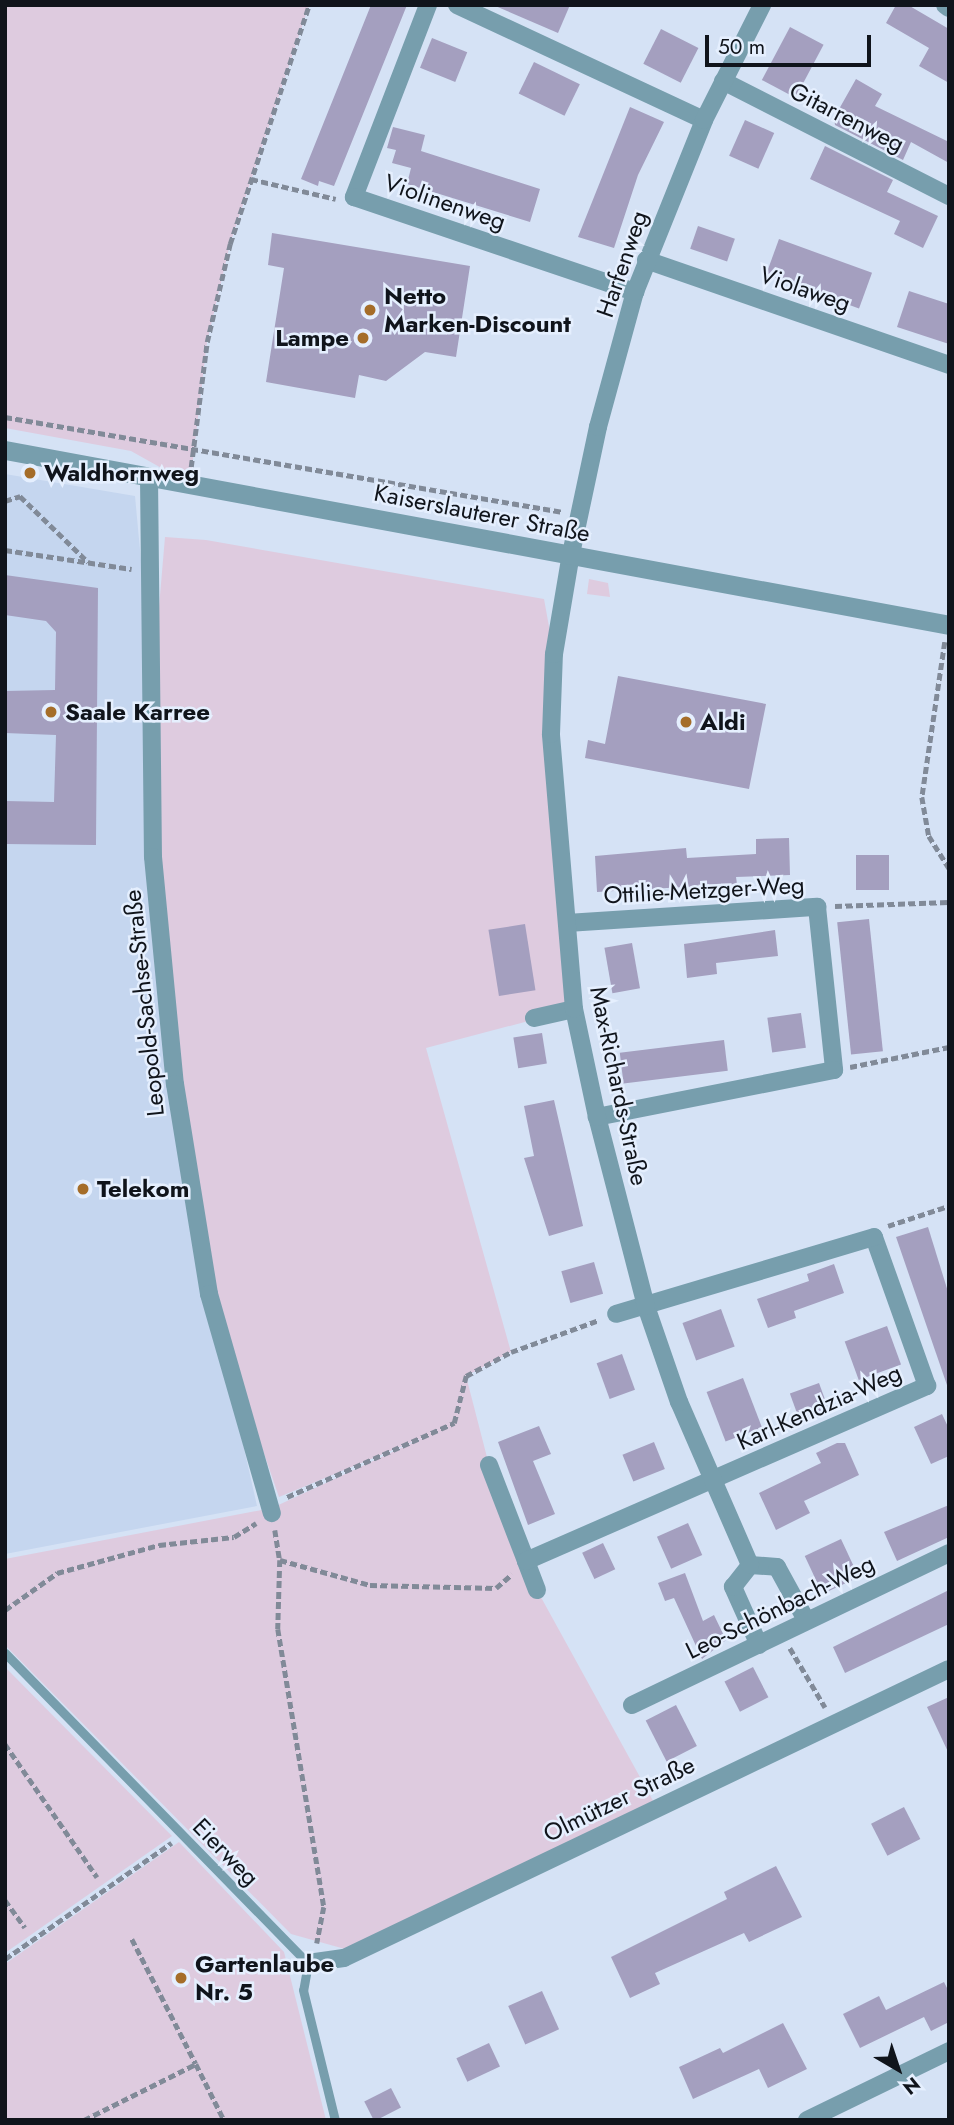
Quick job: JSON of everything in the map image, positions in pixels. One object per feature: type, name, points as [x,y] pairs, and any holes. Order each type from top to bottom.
[{"type":"street","name":"Violinenweg","points":[[428,5],[354,197],[635,292]]},
{"type":"street","points":[[457,5],[704,120]]},
{"type":"street","name":"Harfenweg","points":[[571,554],[635,292],[646,260],[704,120],[762,5]]},
{"type":"street","name":"Gitarrenweg","points":[[723,81],[949,196]]},
{"type":"street","name":"Violaweg","points":[[646,260],[949,365]]},
{"type":"street","name":"Kaiserslauterer Straße","points":[[5,450],[948,625]]},
{"type":"street","name":"Leopold-Sachse-Straße","points":[[149,477],[153,857],[175,1084],[209,1294],[272,1513]]},
{"type":"street","name":"Max-Richards-Straße","points":[[571,554],[554,654],[551,734],[574,1009],[597,1117],[646,1306],[713,1481],[750,1565]]},
{"type":"street","name":"Ottilie-Metzger-Weg","points":[[567,923],[817,907],[834,1070]]},
{"type":"street","points":[[534,1018],[574,1009]]},
{"type":"street","points":[[597,1117],[834,1070]]},
{"type":"street","points":[[616,1314],[874,1237]]},
{"type":"street","name":"Karl-Kendzia-Weg","points":[[713,1481],[927,1386],[874,1237]]},
{"type":"street","points":[[489,1465],[537,1590]]},
{"type":"street","points":[[526,1561],[713,1481]]},
{"type":"street","name":"Leo-Schönbach-Weg","points":[[632,1705],[949,1553]]},
{"type":"street","points":[[759,1645],[733,1587],[750,1565],[777,1567],[807,1620]]},
{"type":"street","name":"Olmützer Straße","points":[[308,1963],[344,1958],[949,1669]]},
{"type":"street","points":[[807,2120],[949,2051]]},
{"type":"lane","name":"Eierweg","points":[[5,1653],[308,1963]]},
{"type":"lane","points":[[308,1963],[303,1990],[335,2120]]},
{"type":"path","points":[[190,484],[207,342],[251,179],[309,5]]},
{"type":"path","points":[[251,179],[335,199],[354,197]]},
{"type":"path","points":[[5,417],[579,515]]},
{"type":"path","points":[[5,501],[20,496],[88,562]]},
{"type":"path","points":[[5,550],[151,572]]},
{"type":"path","points":[[948,625],[922,797],[929,836],[949,869]]},
{"type":"path","points":[[817,907],[949,902]]},
{"type":"path","points":[[834,1070],[949,1048]]},
{"type":"path","points":[[874,1237],[883,1227],[949,1206]]},
{"type":"path","points":[[5,1609],[57,1573],[159,1545],[234,1537],[272,1513],[281,1500],[453,1423],[466,1376],[511,1352],[616,1314]]},
{"type":"path","points":[[272,1513],[280,1560],[278,1629],[324,1907],[317,1945],[308,1963]]},
{"type":"path","points":[[280,1560],[370,1585],[496,1588],[526,1561]]},
{"type":"path","points":[[782,1633],[835,1723]]},
{"type":"path","points":[[5,1744],[97,1877]]},
{"type":"path","points":[[5,1959],[182,1835]]},
{"type":"path","points":[[5,1900],[25,1928]]},
{"type":"path","points":[[132,1939],[224,2120]]},
{"type":"path","points":[[84,2120],[196,2064]]},
{"type":"shaded area","points":[[5,5],[309,5],[230,244],[207,342],[190,484],[131,451],[5,428]]},
{"type":"shaded area","points":[[5,474],[135,496],[209,1294],[257,1506],[5,1554]]},
{"type":"shaded area","points":[[165,537],[206,540],[544,599],[554,654],[574,1009],[426,1048],[511,1352],[466,1376],[489,1465],[537,1590],[657,1808],[345,1949],[291,1934],[5,1645],[5,1559],[272,1508],[429,1435],[279,1497],[209,1294],[153,857],[153,677]]},
{"type":"shaded area","points":[[589,579],[608,583],[610,597],[587,594]]},
{"type":"shaded area","points":[[5,1667],[172,1836],[5,1953]]},
{"type":"shaded area","points":[[179,1842],[284,1952],[326,2120],[5,2120],[5,1964]]},
{"type":"building","points":[[371,5],[407,5],[334,186],[319,181],[318,186],[301,179]]},
{"type":"building","points":[[493,5],[570,5],[558,33]]},
{"type":"building","points":[[896,5],[908,5],[949,29],[949,83],[919,66],[929,48],[886,23]]},
{"type":"building","points":[[790,27],[824,45],[795,98],[762,80]]},
{"type":"building","points":[[661,29],[698,48],[681,83],[643,64]]},
{"type":"building","points":[[432,38],[467,52],[455,82],[420,68]]},
{"type":"building","points":[[534,62],[580,84],[564,116],[519,93]]},
{"type":"building","points":[[856,79],[882,94],[875,106],[949,142],[949,163],[911,142],[903,160],[835,125],[834,118]]},
{"type":"building","points":[[630,107],[664,122],[638,175],[614,248],[578,237]]},
{"type":"building","points":[[745,120],[774,133],[758,169],[729,156]]},
{"type":"building","points":[[393,127],[425,135],[421,151],[540,189],[530,222],[407,184],[411,168],[392,163],[396,150],[387,148]]},
{"type":"building","points":[[825,146],[893,180],[887,192],[938,216],[923,248],[894,234],[900,221],[810,179]]},
{"type":"building","points":[[698,226],[735,239],[727,261],[690,249]]},
{"type":"building","name":"Netto Marken-Discount","points":[[272,233],[470,266],[456,357],[425,352],[386,381],[359,375],[355,398],[266,382],[284,268],[268,265]]},
{"type":"building","points":[[779,239],[872,273],[859,309],[766,275]]},
{"type":"building","points":[[909,291],[949,304],[949,344],[897,327]]},
{"type":"building","name":"Saale Karree","points":[[5,575],[98,588],[96,845],[5,844],[5,801],[54,802],[56,735],[5,733],[5,691],[55,690],[56,632],[46,621],[5,615]]},
{"type":"building","name":"Aldi","points":[[618,676],[766,704],[749,789],[585,758],[588,740],[605,744]]},
{"type":"building","points":[[789,838],[790,875],[736,877],[737,884],[597,892],[595,856],[686,848],[687,858],[756,854],[756,839]]},
{"type":"building","points":[[856,855],[889,855],[889,890],[856,890]]},
{"type":"building","points":[[869,919],[883,1051],[851,1055],[837,922]]},
{"type":"building","points":[[525,924],[535,990],[499,996],[488,930]]},
{"type":"building","points":[[775,930],[778,956],[716,963],[717,974],[687,978],[684,944]]},
{"type":"building","points":[[632,943],[640,988],[612,993],[604,948]]},
{"type":"building","points":[[801,1013],[806,1048],[772,1052],[767,1018]]},
{"type":"building","points":[[542,1033],[547,1064],[518,1068],[513,1038]]},
{"type":"building","points":[[724,1040],[728,1071],[624,1084],[620,1053]]},
{"type":"building","points":[[554,1100],[583,1226],[549,1236],[524,1158],[534,1156],[524,1106]]},
{"type":"building","points":[[928,1227],[949,1295],[948,1388],[896,1237]]},
{"type":"building","points":[[594,1262],[603,1294],[570,1303],[561,1271]]},
{"type":"building","points":[[834,1264],[844,1293],[794,1311],[796,1318],[768,1328],[757,1299],[809,1281],[807,1274]]},
{"type":"building","points":[[721,1309],[735,1347],[696,1361],[682,1323]]},
{"type":"building","points":[[887,1326],[901,1365],[859,1380],[845,1341]]},
{"type":"building","points":[[622,1354],[635,1390],[610,1399],[597,1363]]},
{"type":"building","points":[[743,1378],[762,1427],[726,1441],[707,1392]]},
{"type":"building","points":[[819,1383],[830,1413],[801,1424],[790,1394]]},
{"type":"building","points":[[942,1414],[949,1429],[949,1456],[931,1464],[914,1427]]},
{"type":"building","points":[[539,1426],[551,1454],[533,1461],[555,1514],[528,1525],[498,1442]]},
{"type":"building","points":[[654,1442],[665,1469],[633,1482],[622,1455]]},
{"type":"building","points":[[837,1443],[845,1443],[859,1475],[804,1501],[810,1513],[776,1530],[759,1493],[821,1463],[816,1453]]},
{"type":"building","points":[[949,1505],[949,1537],[897,1561],[884,1532]]},
{"type":"building","points":[[688,1523],[702,1555],[671,1569],[657,1537]]},
{"type":"building","points":[[841,1539],[859,1577],[822,1594],[805,1556]]},
{"type":"building","points":[[603,1543],[615,1569],[594,1579],[582,1553]]},
{"type":"building","points":[[685,1573],[703,1621],[714,1615],[726,1640],[702,1659],[674,1598],[665,1601],[658,1583]]},
{"type":"building","points":[[949,1590],[949,1624],[845,1673],[833,1647]]},
{"type":"building","points":[[753,1667],[768,1697],[740,1712],[724,1682]]},
{"type":"building","points":[[949,1697],[949,1754],[927,1707]]},
{"type":"building","points":[[676,1705],[697,1746],[667,1761],[646,1720]]},
{"type":"building","points":[[904,1807],[920,1839],[887,1856],[871,1824]]},
{"type":"building","points":[[776,1866],[802,1917],[749,1942],[744,1933],[655,1973],[660,1984],[630,1998],[611,1957],[727,1899],[724,1892]]},
{"type":"building","points":[[944,1982],[949,1992],[949,2022],[931,2031],[924,2017],[860,2048],[843,2014],[879,1996],[886,2010]]},
{"type":"building","points":[[542,1991],[559,2029],[525,2044],[508,2006]]},
{"type":"building","points":[[783,2023],[807,2069],[768,2088],[759,2069],[693,2099],[679,2067],[720,2048],[723,2053]]},
{"type":"building","points":[[489,2043],[500,2067],[467,2082],[456,2058]]},
{"type":"building","points":[[391,2088],[401,2108],[374,2120],[364,2102]]},
{"type":"place","name":"Netto Marken-Discount","points":[[370,310]]},
{"type":"place","name":"Lampe","points":[[363,338]]},
{"type":"place","name":"Waldhornweg","points":[[30,473]]},
{"type":"place","name":"Saale Karree","points":[[51,712]]},
{"type":"place","name":"Aldi","points":[[686,722]]},
{"type":"place","name":"Telekom","points":[[83,1189]]},
{"type":"place","name":"Gartenlaube Nr. 5","points":[[181,1978]]}]
